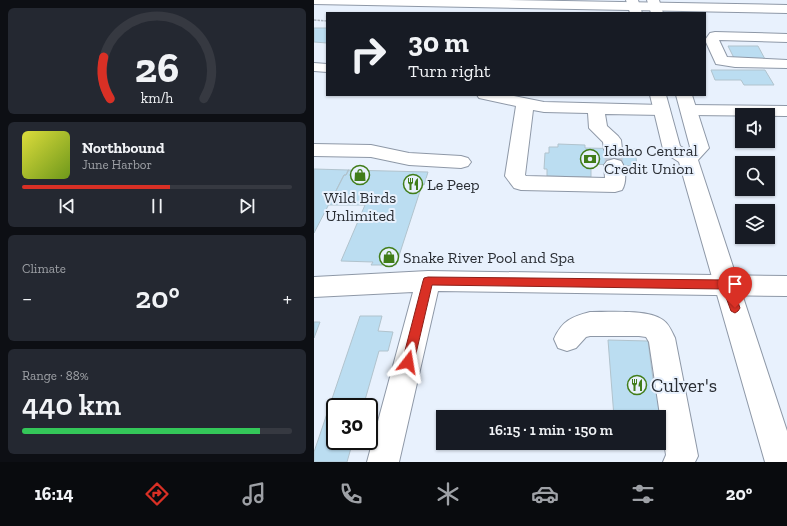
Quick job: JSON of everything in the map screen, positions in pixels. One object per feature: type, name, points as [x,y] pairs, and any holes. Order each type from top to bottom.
[{"type":"main road","points":[[314,0],[395,0],[787,9]]},
{"type":"main road","points":[[314,8],[494,12]]},
{"type":"main road","points":[[706,16],[787,18]]},
{"type":"main road","points":[[780,37],[715,36],[712,40],[721,61],[735,63],[787,64]]},
{"type":"main road","points":[[314,68],[326,68]]},
{"type":"main road","points":[[489,96],[544,107],[596,108],[660,103],[672,149],[688,159],[781,462]]},
{"type":"main road","points":[[688,159],[700,148],[686,103],[787,111]]},
{"type":"main road","points":[[525,104],[515,176],[522,183],[615,185],[612,140],[598,128],[596,108]]},
{"type":"main road","points":[[314,150],[371,151],[409,159],[461,162]]},
{"type":"main road","points":[[383,462],[428,281]]},
{"type":"main road","points":[[314,287],[428,281],[787,286]]},
{"type":"main road","points":[[567,339],[578,327],[590,324],[639,324],[654,328],[662,338],[682,456],[679,462]]},
{"type":"path","points":[[314,20],[326,21]]},
{"type":"building","points":[[314,28],[326,28],[326,43],[314,42]]},
{"type":"building","points":[[728,46],[758,46],[766,61],[735,60]]},
{"type":"building","points":[[711,70],[765,70],[774,85],[744,85],[741,80],[715,80]]},
{"type":"building","name":"Idaho Central Credit Union","points":[[558,144],[585,145],[585,148],[635,149],[637,166],[591,164],[591,177],[547,176],[547,169],[544,169],[545,153],[549,153],[549,147],[558,147]]},
{"type":"building","points":[[314,169],[349,170],[346,175],[344,175],[314,233]]},
{"type":"building","points":[[348,170],[428,172],[424,185],[422,185],[396,265],[371,265],[373,262],[341,261],[365,205],[329,205]]},
{"type":"building","points":[[360,316],[382,316],[378,331],[393,332],[388,351],[379,351],[366,398],[332,398]]},
{"type":"building","points":[[314,322],[320,322],[314,338]]},
{"type":"building","name":"Culver's","points":[[608,340],[648,341],[653,379],[662,379],[665,410],[613,410]]},
{"type":"building","name":"Culver's","points":[[666,415],[668,433],[666,433]]},
{"type":"building","points":[[326,417],[326,450],[350,450],[347,462],[314,462],[314,452]]},
{"type":"tunnel","points":[[613,149],[614,165]]},
{"type":"place","name":"Idaho Central Credit Union","points":[[590,159]]},
{"type":"place","name":"Wild Birds Unlimited","points":[[360,175]]},
{"type":"place","name":"Le Peep","points":[[413,184]]},
{"type":"place","name":"Snake River Pool and Spa","points":[[389,257]]},
{"type":"place","name":"Culver's","points":[[637,385]]},
{"type":"route","points":[[408,362],[428,281],[727,284],[735,308]]}]
